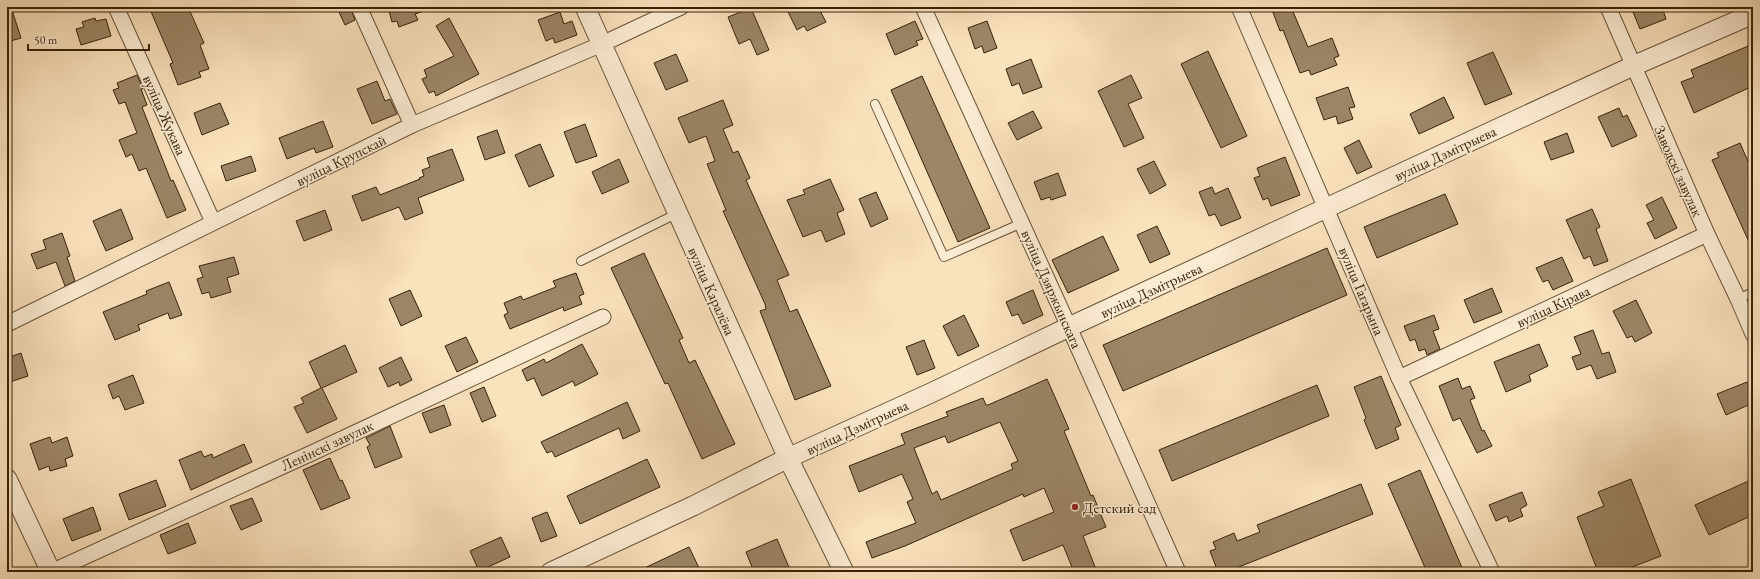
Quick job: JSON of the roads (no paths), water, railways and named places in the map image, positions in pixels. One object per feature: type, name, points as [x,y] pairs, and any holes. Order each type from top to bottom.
[{"type":"street","name":"вуліца Жукава","points":[[116,7],[213,222]]},
{"type":"street","points":[[359,7],[412,125]]},
{"type":"street","name":"вуліца Каралёва","points":[[585,7],[788,458],[844,572]]},
{"type":"street","name":"вуліца Крупскай","points":[[7,324],[412,125],[602,44],[681,7]]},
{"type":"street","name":"вуліца Дзяржынскага","points":[[923,7],[1069,327],[1178,572]]},
{"type":"street","name":"вуліца Гагарына","points":[[1239,7],[1327,208],[1399,378],[1492,572]]},
{"type":"street","name":"Заводскі завулак","points":[[1608,7],[1707,234],[1753,334]]},
{"type":"street","name":"вуліца Дзмітрыева","points":[[551,572],[693,506],[788,458],[933,392],[1069,327],[1633,66],[1753,14]]},
{"type":"street","name":"вуліца Кірава","points":[[1399,378],[1707,234]]},
{"type":"street","name":"Ленінскі завулак","points":[[51,572],[314,452],[603,317]]},
{"type":"street","points":[[7,479],[51,572]]},
{"type":"lane","points":[[875,104],[944,257],[1022,223]]},
{"type":"lane","points":[[581,261],[678,213]]},
{"type":"lane","points":[[1738,299],[1753,292]]},
{"type":"place","name":"Детский сад","points":[[1075,507]]}]
